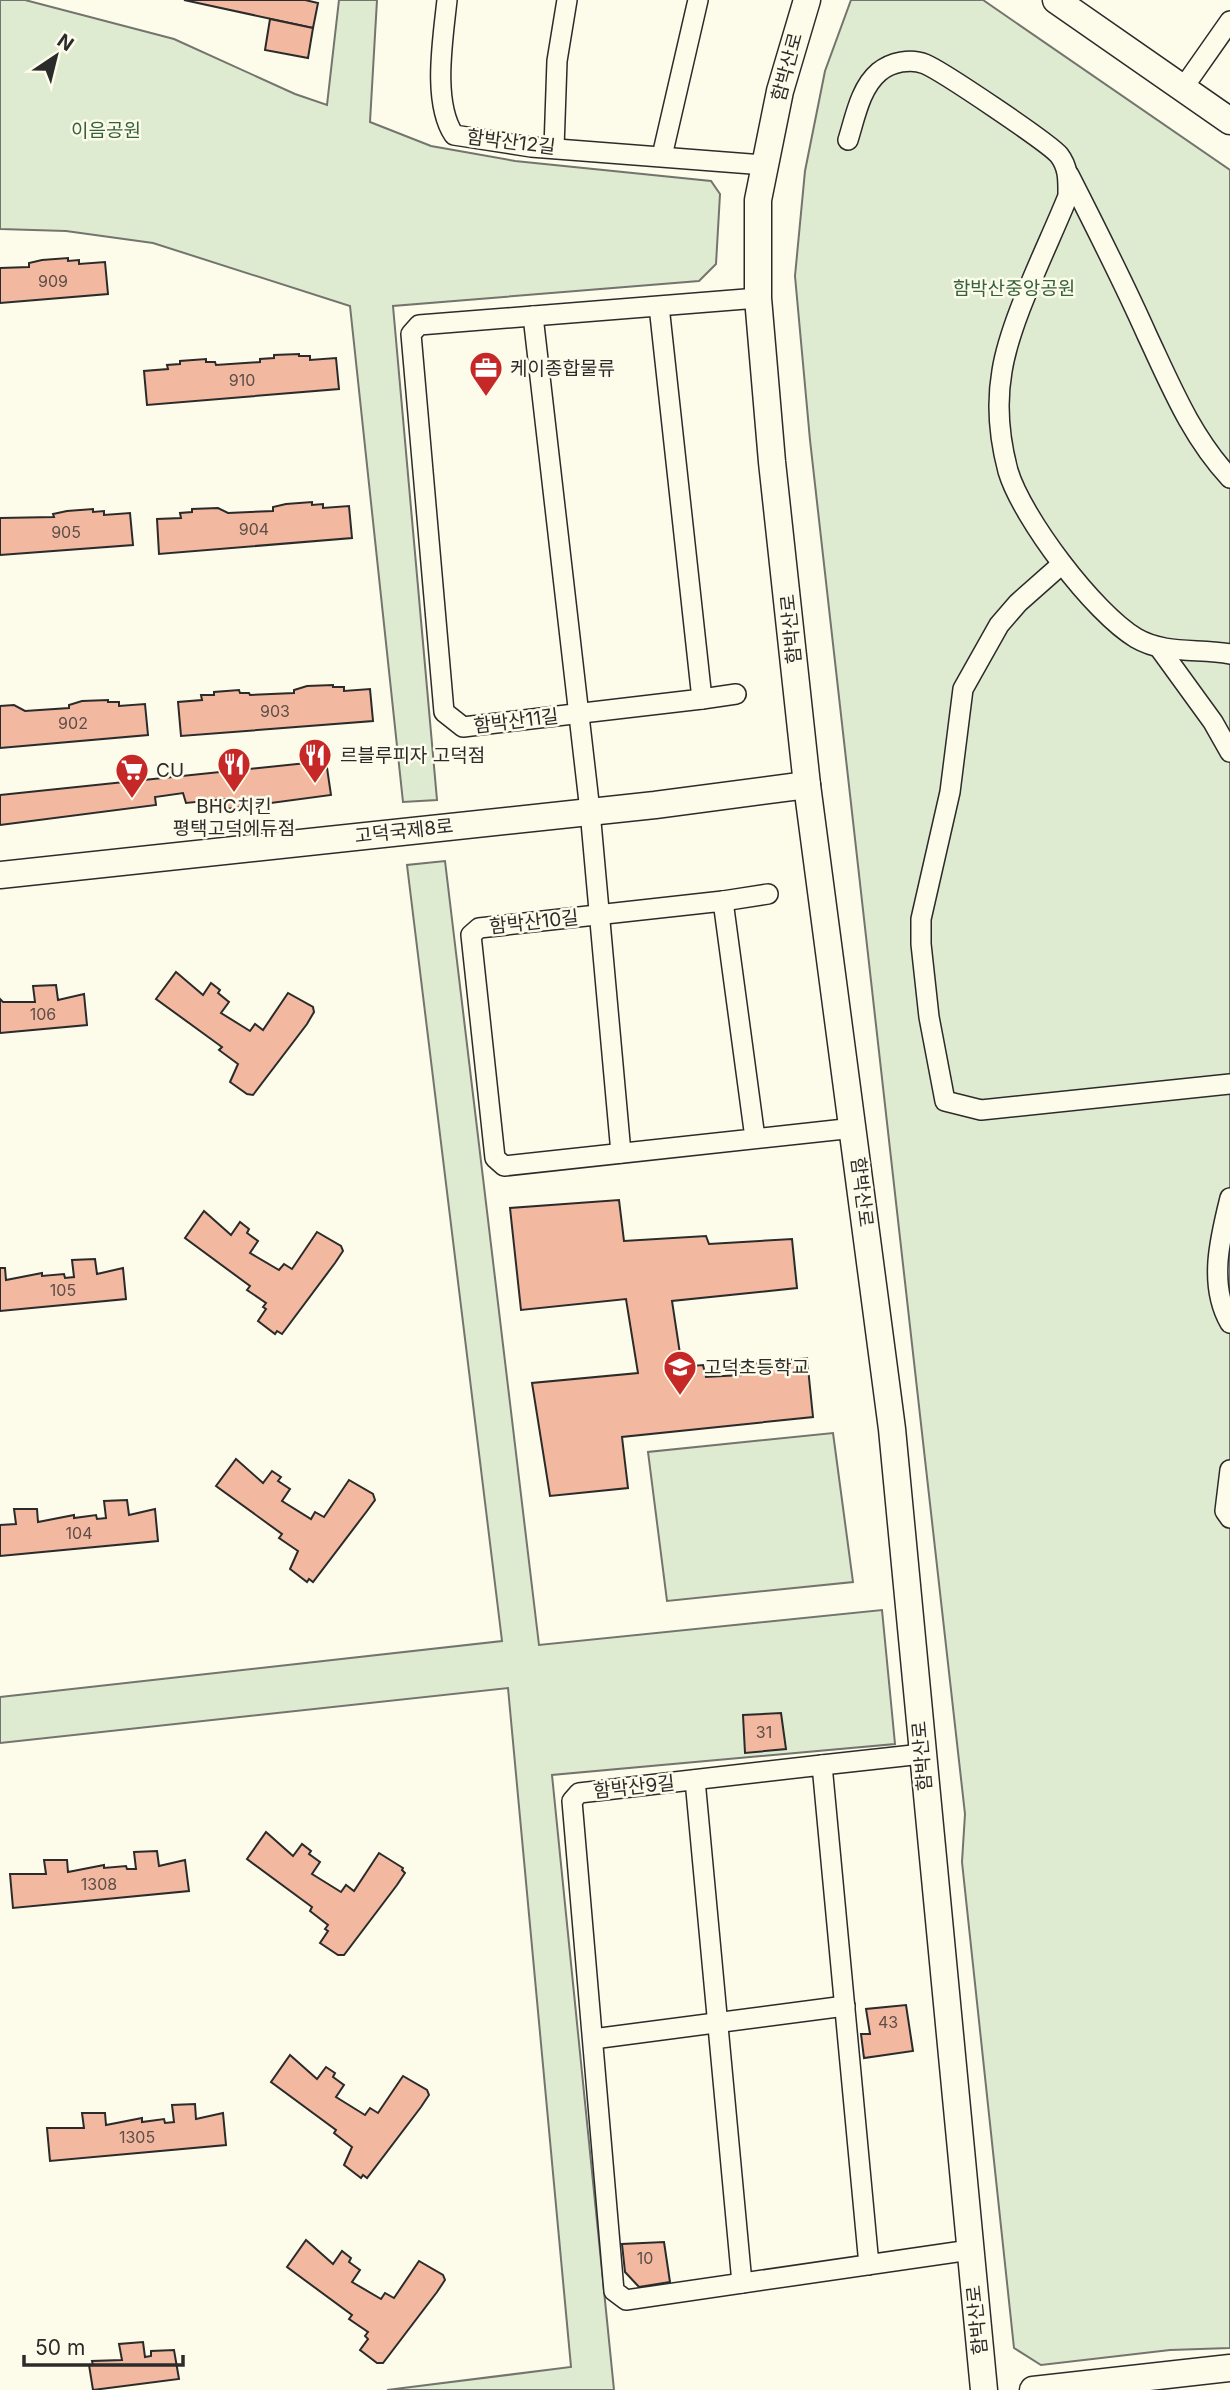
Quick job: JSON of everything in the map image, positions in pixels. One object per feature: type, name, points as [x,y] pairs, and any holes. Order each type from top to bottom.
[{"type":"street","name":"함박산12길","points":[[447,0],[441,61],[445,121],[454,135],[554,148],[765,165]]},
{"type":"street","points":[[554,148],[557,61],[567,0]]},
{"type":"street","points":[[662,156],[698,0]]},
{"type":"street","name":"함박산로","points":[[807,0],[780,91],[758,200],[758,298],[772,462],[807,785],[892,1429],[984,2390]]},
{"type":"street","points":[[1056,0],[1230,121]]},
{"type":"street","points":[[1183,88],[1230,21]]},
{"type":"street","points":[[848,140],[868,86],[879,72],[910,61],[925,64],[953,80],[1058,155],[1105,245],[1172,392],[1196,434],[1230,478]]},
{"type":"street","points":[[1069,174],[1068,196],[1002,368],[998,410],[1000,436],[1009,474],[1062,564],[1108,615],[1136,638],[1160,649],[1230,654]]},
{"type":"street","name":"함박산11길","points":[[736,694],[463,727],[444,712],[411,334],[419,325],[758,298]]},
{"type":"street","points":[[659,306],[702,699]]},
{"type":"street","points":[[533,316],[590,811],[621,1153]]},
{"type":"street","points":[[1062,564],[1018,603],[999,625],[964,689],[958,712],[950,792],[921,919],[929,1017],[945,1101],[981,1110],[1230,1084]]},
{"type":"street","points":[[1160,649],[1213,722],[1230,752]]},
{"type":"street","name":"고덕국제8로","points":[[0,875],[807,785]]},
{"type":"street","name":"함박산10길","points":[[768,894],[479,928],[471,935],[495,1158],[504,1166],[854,1128]]},
{"type":"street","points":[[723,901],[755,1138]]},
{"type":"street","points":[[1230,1198],[1221,1234],[1217,1273],[1223,1310],[1230,1322]]},
{"type":"street","points":[[1230,1470],[1225,1511],[1230,1518]]},
{"type":"street","name":"함박산9길","points":[[922,1754],[579,1793],[572,1801],[614,2291],[626,2300],[970,2250]]},
{"type":"street","points":[[822,1765],[869,2265]]},
{"type":"street","points":[[695,1780],[742,2283]]},
{"type":"street","points":[[593,2039],[845,2006]]},
{"type":"street","points":[[1033,2390],[1230,2368]]},
{"type":"green space","name":"이음공원","points":[[0,0],[25,0],[174,39],[295,94],[327,105],[339,0],[377,0],[370,122],[431,146],[515,161],[711,181],[720,194],[716,264],[699,281],[393,306],[437,800],[403,802],[350,306],[153,243],[66,231],[0,229]]},
{"type":"green space","name":"함박산중앙공원","points":[[851,0],[983,0],[1230,170],[1230,2348],[1170,2350],[1041,2365],[1014,2348],[962,1862],[965,1814],[810,440],[795,276],[805,171],[825,71]]},
{"type":"green space","points":[[445,861],[539,1645],[882,1610],[895,1744],[552,1775],[614,2390],[387,2390],[571,2367],[508,1688],[0,1743],[0,1697],[502,1641],[407,865]]},
{"type":"green space","points":[[833,1433],[853,1582],[667,1601],[648,1452]]},
{"type":"building","points":[[184,0],[305,0],[318,3],[313,28]]},
{"type":"building","points":[[270,19],[313,28],[308,58],[265,50]]},
{"type":"building","points":[[68,258],[68,261],[79,260],[79,264],[105,262],[108,294],[0,303],[0,268],[29,267],[29,263],[42,260]]},
{"type":"building","points":[[274,355],[310,356],[310,360],[336,358],[339,389],[147,405],[144,371],[168,369],[167,365],[180,364],[180,361],[206,359],[206,362],[215,362],[216,365],[260,362],[260,359],[274,358]]},
{"type":"building","points":[[312,502],[312,505],[323,504],[323,508],[349,506],[352,538],[159,554],[157,519],[181,518],[180,513],[192,512],[192,509],[218,508],[228,513],[273,511],[273,507],[286,504]]},
{"type":"building","points":[[93,509],[93,512],[104,511],[104,515],[130,513],[133,545],[0,555],[0,518],[54,517],[53,514],[67,511]]},
{"type":"building","points":[[307,686],[344,687],[344,691],[370,689],[373,721],[181,736],[178,702],[202,700],[201,695],[214,695],[214,692],[239,690],[240,693],[250,695],[294,693],[294,690]]},
{"type":"building","points":[[82,701],[119,702],[119,706],[145,704],[148,735],[0,748],[0,706],[14,705],[25,711],[69,708],[69,705]]},
{"type":"building","points":[[326,761],[331,795],[226,809],[225,799],[186,803],[183,793],[155,797],[156,805],[0,825],[0,795]]},
{"type":"building","points":[[176,972],[203,995],[211,983],[220,990],[218,993],[229,1002],[221,1013],[250,1031],[255,1024],[263,1030],[288,993],[313,1007],[314,1012],[307,1024],[253,1095],[230,1082],[238,1064],[219,1050],[222,1047],[156,999]]},
{"type":"building","points":[[56,985],[58,1000],[84,994],[87,1025],[0,1033],[0,999],[3,1002],[35,1002],[33,986]]},
{"type":"building","points":[[619,1200],[624,1241],[706,1236],[709,1244],[792,1239],[797,1288],[672,1301],[682,1367],[703,1365],[706,1377],[741,1375],[739,1365],[807,1358],[813,1417],[622,1437],[628,1488],[550,1496],[532,1383],[638,1373],[626,1299],[521,1310],[510,1208]]},
{"type":"building","points":[[204,1211],[231,1235],[240,1222],[249,1229],[247,1233],[258,1241],[250,1253],[279,1270],[284,1264],[292,1269],[317,1232],[341,1246],[343,1251],[335,1263],[282,1334],[277,1331],[275,1334],[258,1321],[266,1309],[263,1307],[266,1303],[247,1290],[250,1286],[185,1238]]},
{"type":"building","points":[[95,1259],[97,1274],[123,1268],[126,1299],[0,1311],[0,1268],[5,1268],[6,1280],[42,1273],[42,1276],[64,1274],[65,1278],[74,1277],[72,1260]]},
{"type":"building","points":[[236,1459],[263,1483],[272,1471],[281,1477],[278,1481],[290,1489],[282,1501],[311,1519],[315,1512],[324,1517],[349,1480],[373,1494],[375,1500],[313,1582],[309,1579],[307,1582],[290,1569],[298,1551],[279,1538],[282,1534],[216,1486]]},
{"type":"building","points":[[127,1500],[129,1515],[155,1509],[158,1541],[0,1556],[0,1525],[16,1524],[14,1509],[37,1509],[38,1522],[74,1515],[74,1518],[96,1515],[97,1519],[106,1518],[104,1501]]},
{"type":"building","points":[[781,1713],[786,1749],[745,1753],[743,1715]]},
{"type":"building","points":[[266,1832],[293,1856],[302,1844],[311,1851],[309,1854],[320,1862],[312,1874],[341,1892],[346,1885],[354,1891],[379,1853],[403,1868],[405,1873],[397,1885],[344,1955],[338,1955],[320,1943],[328,1931],[325,1929],[328,1925],[310,1911],[312,1907],[247,1859]]},
{"type":"building","points":[[157,1851],[159,1866],[185,1860],[189,1891],[13,1908],[10,1874],[46,1874],[44,1860],[67,1860],[68,1872],[104,1865],[104,1868],[126,1866],[127,1869],[136,1869],[134,1852]]},
{"type":"building","points":[[906,2005],[913,2051],[864,2058],[861,2034],[870,2034],[866,2009]]},
{"type":"building","points":[[290,2055],[317,2079],[326,2067],[335,2073],[333,2077],[344,2085],[336,2097],[365,2115],[370,2108],[378,2113],[403,2076],[427,2090],[429,2095],[421,2107],[367,2178],[363,2175],[361,2178],[344,2165],[352,2147],[334,2133],[336,2130],[271,2082]]},
{"type":"building","points":[[195,2104],[196,2119],[223,2113],[226,2145],[50,2161],[47,2128],[84,2128],[82,2113],[105,2113],[106,2125],[142,2118],[142,2122],[164,2119],[165,2123],[174,2122],[172,2105]]},
{"type":"building","points":[[306,2240],[333,2264],[342,2251],[351,2258],[349,2262],[360,2270],[352,2282],[381,2299],[385,2293],[394,2298],[419,2261],[443,2275],[445,2280],[437,2292],[383,2363],[377,2363],[360,2350],[368,2339],[365,2336],[368,2332],[349,2319],[352,2315],[287,2267]]},
{"type":"building","points":[[664,2242],[670,2282],[639,2287],[625,2272],[622,2244]]},
{"type":"building","points":[[143,2342],[145,2357],[151,2356],[151,2351],[174,2350],[179,2379],[93,2390],[89,2365],[93,2365],[92,2361],[122,2360],[119,2344]]},
{"type":"place","name":"케이종합물류","points":[[486,398]]},
{"type":"place","name":"르블루피자 고덕점","points":[[315,785]]},
{"type":"place","name":"BHC치킨 평택고덕에듀점","points":[[234,794]]},
{"type":"place","name":"CU","points":[[132,800]]},
{"type":"place","name":"고덕초등학교","points":[[680,1397]]}]
